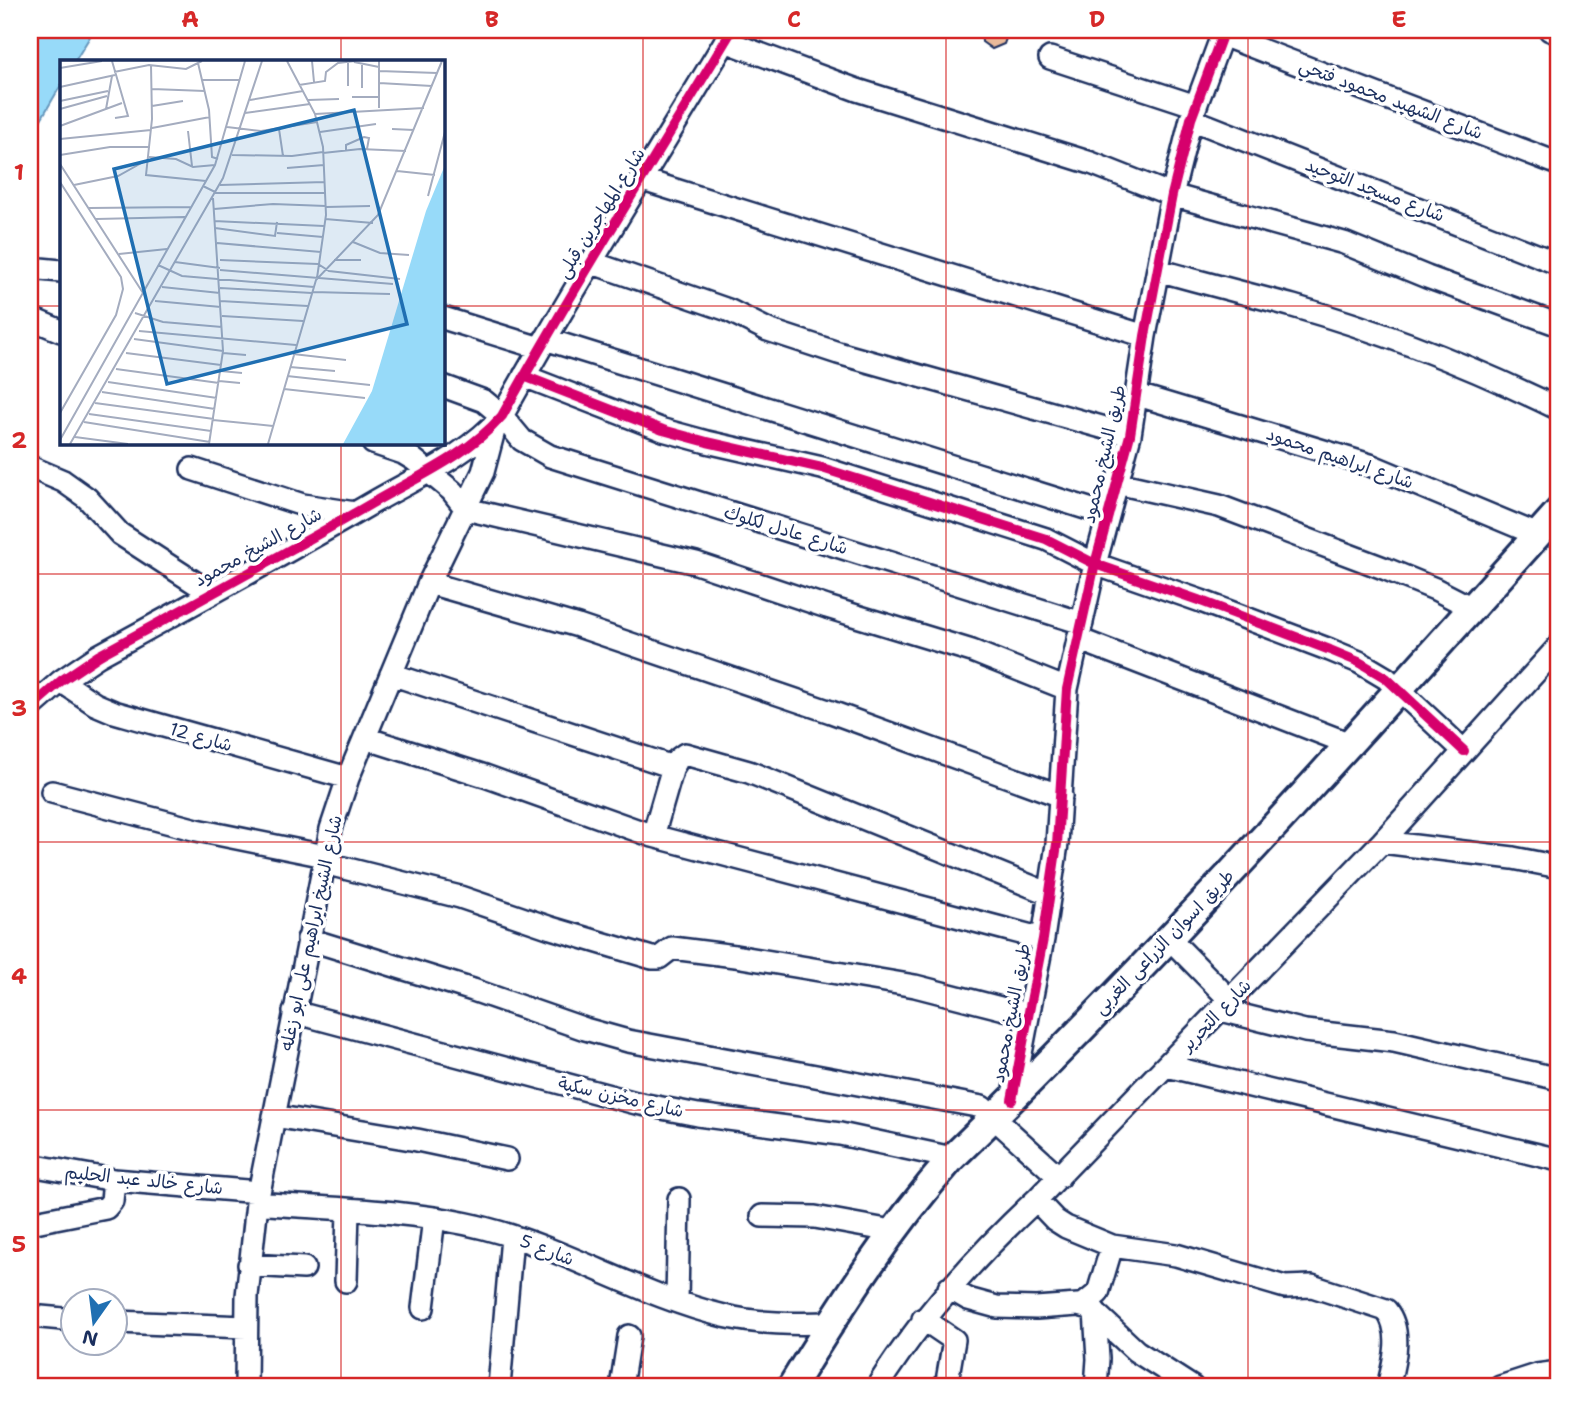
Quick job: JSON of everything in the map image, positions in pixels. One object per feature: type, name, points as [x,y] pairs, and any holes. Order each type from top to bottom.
[{"type":"main road","name":"طريق اسوان الزراعى الغربى","points":[[791,1387],[892,1231],[952,1158],[1169,938],[1350,744],[1559,511]]},
{"type":"street","points":[[1550,30],[1559,33]]},
{"type":"street","name":"طريق الشيخ محمود","points":[[1003,1108],[1028,1015],[1050,894],[1061,796],[1067,689],[1095,564],[1130,435],[1172,195],[1193,112],[1223,32]]},
{"type":"street","name":"شارع الشهيد محمود فتحي","points":[[1223,32],[1559,164]]},
{"type":"street","points":[[729,36],[857,90],[1091,163],[1172,195],[1344,243],[1427,277],[1559,325]]},
{"type":"street","name":"شارع المهاجرين قبلى","points":[[499,420],[590,262],[643,180],[729,36]]},
{"type":"street","name":"شارع مسجد التوحيد","points":[[1050,58],[1193,112],[1559,264]]},
{"type":"street","points":[[643,180],[1146,336]]},
{"type":"street","points":[[590,262],[728,310],[768,330],[838,353],[1130,435]]},
{"type":"street","points":[[30,268],[60,271]]},
{"type":"street","points":[[1158,270],[1294,307],[1385,337],[1517,388],[1559,409]]},
{"type":"street","points":[[30,318],[60,331]]},
{"type":"street","points":[[444,318],[542,343],[1108,515]]},
{"type":"street","points":[[524,376],[663,429],[707,442],[822,468],[1046,539],[1095,564],[1330,649],[1373,669],[1400,689],[1464,751]]},
{"type":"street","name":"شارع عادل لكلوك","points":[[444,386],[484,401],[499,420],[522,440],[550,456],[1080,631],[1350,744]]},
{"type":"street","name":"شارع ابراهيم محمود","points":[[1138,395],[1370,465],[1538,535]]},
{"type":"street","name":"شارع الشيخ محمود","points":[[30,708],[61,681],[99,656],[355,513],[472,444],[499,420]]},
{"type":"street","name":"شارع الشيخ ابراهيم على ابو زغله","points":[[246,1387],[249,1265],[258,1198],[331,830],[348,778],[429,583],[483,472],[499,420]]},
{"type":"street","points":[[376,444],[403,453],[452,491],[466,509],[696,563],[827,607],[972,651],[1067,689]]},
{"type":"street","points":[[30,467],[63,481],[87,498],[120,534],[211,593]]},
{"type":"street","points":[[192,469],[303,505],[355,513]]},
{"type":"street","points":[[1117,484],[1219,506],[1386,569],[1472,608]]},
{"type":"street","points":[[429,583],[578,626],[831,712],[1061,796]]},
{"type":"street","name":"شارع التحرير","points":[[877,1387],[923,1319],[949,1288],[1382,842],[1559,646]]},
{"type":"street","points":[[391,674],[673,767]]},
{"type":"street","name":"شارع 12","points":[[61,681],[86,699],[114,712],[348,778]]},
{"type":"street","points":[[365,738],[485,776],[653,836],[1043,939]]},
{"type":"street","points":[[653,836],[673,767],[685,754],[749,772],[1050,894]]},
{"type":"street","points":[[52,792],[197,830],[325,859],[460,897],[551,929],[652,958],[659,958],[672,948],[735,956],[915,986],[1028,1015]]},
{"type":"street","points":[[1382,842],[1513,858],[1559,867]]},
{"type":"street","points":[[1169,938],[1226,1005],[1305,1031],[1394,1041],[1559,1079]]},
{"type":"street","points":[[308,939],[628,1041],[982,1107],[1003,1108],[1059,1177]]},
{"type":"street","name":"شارع مخزن سكية","points":[[294,1012],[636,1103],[698,1115],[839,1134],[952,1158]]},
{"type":"street","points":[[1167,1066],[1559,1160]]},
{"type":"street","points":[[274,1116],[417,1140],[507,1159]]},
{"type":"street","name":"شارع خالد عبد الحليم","points":[[30,1165],[114,1180],[258,1198]]},
{"type":"street","points":[[30,1223],[106,1208],[112,1201],[114,1180]]},
{"type":"street","name":"شارع 5","points":[[258,1198],[348,1211],[434,1218],[486,1228],[714,1313],[752,1321],[830,1323]]},
{"type":"street","points":[[677,1301],[679,1199]]},
{"type":"street","points":[[1036,1200],[1055,1220],[1066,1227],[1112,1246],[1175,1255],[1285,1287],[1312,1286],[1386,1310],[1393,1318],[1396,1332],[1388,1387]]},
{"type":"street","points":[[346,1281],[348,1211]]},
{"type":"street","points":[[762,1216],[815,1217],[892,1231]]},
{"type":"street","points":[[422,1308],[434,1218]]},
{"type":"street","points":[[499,1387],[512,1237]]},
{"type":"street","points":[[1096,1387],[1098,1359],[1089,1308],[1098,1293],[1112,1246]]},
{"type":"street","points":[[249,1265],[304,1268]]},
{"type":"street","points":[[949,1288],[968,1299],[997,1307],[1089,1308],[1136,1352],[1192,1387]]},
{"type":"street","points":[[30,1316],[60,1319]]},
{"type":"street","points":[[923,1319],[954,1340],[946,1387]]},
{"type":"street","points":[[130,1323],[246,1327]]},
{"type":"street","points":[[621,1387],[629,1336]]},
{"type":"street","points":[[1500,1387],[1537,1374],[1559,1372]]},
{"type":"water","points":[[30,30],[94,30],[76,60],[60,60],[60,87],[30,138]]},
{"type":"building","points":[[981,30],[1009,30],[1004,44],[992,49],[982,42]]},
{"type":"cycle path","points":[[30,708],[61,681],[98,656],[425,474],[489,430],[502,416],[732,30]]},
{"type":"cycle path","points":[[1012,1100],[1043,939],[1057,844],[1067,689],[1095,564],[1130,435],[1145,336],[1172,195],[1191,119],[1224,30]]},
{"type":"cycle path","points":[[524,376],[663,430],[822,468],[1046,539],[1095,564],[1330,650],[1359,662],[1386,678],[1464,751]]}]
